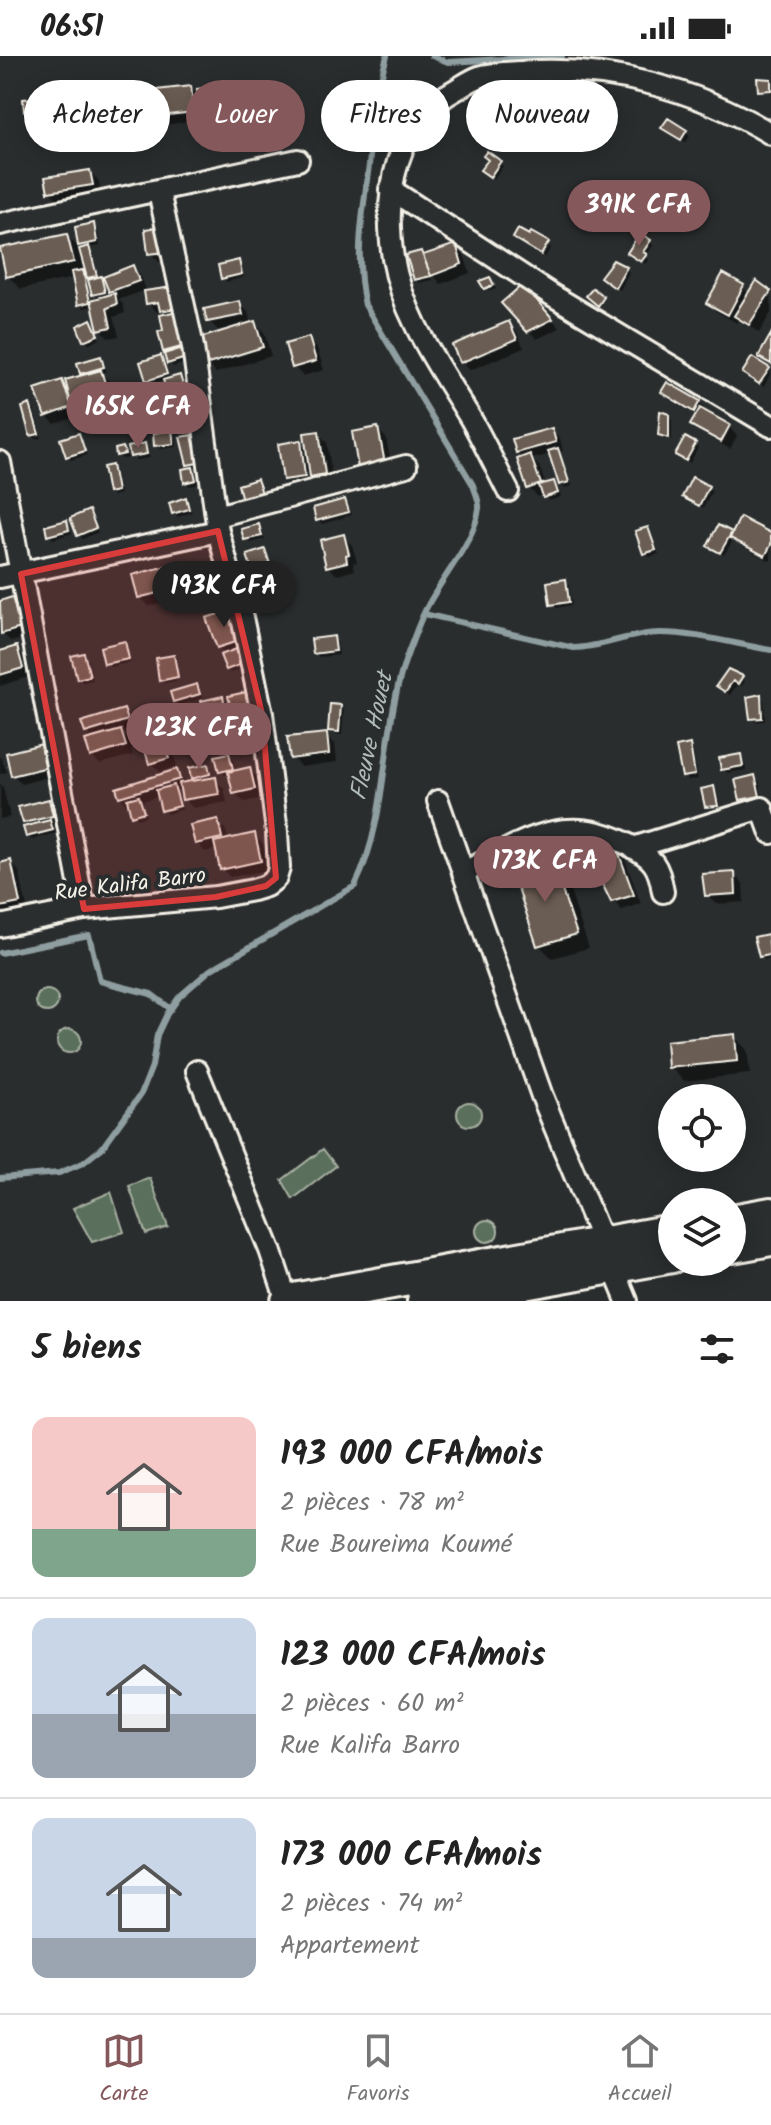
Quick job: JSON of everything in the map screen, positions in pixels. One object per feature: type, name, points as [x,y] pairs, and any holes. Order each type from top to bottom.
[{"type":"main road","points":[[746,1218],[771,1214]]},
{"type":"main road","points":[[424,1301],[608,1255],[658,1236]]},
{"type":"main road","points":[[746,1243],[771,1239]]},
{"type":"main road","points":[[288,1301],[608,1255],[658,1256]]},
{"type":"street","points":[[508,491],[472,422],[434,361],[403,293],[394,260],[390,189],[400,153],[417,121],[441,97],[478,77],[535,71],[592,73],[660,86],[709,102],[771,134]]},
{"type":"street","points":[[0,224],[298,160]]},
{"type":"street","points":[[390,189],[552,295],[771,426]]},
{"type":"street","points":[[159,192],[193,347],[218,523]]},
{"type":"street","points":[[0,462],[10,576],[84,909]]},
{"type":"street","points":[[10,576],[218,523],[406,466]]},
{"type":"street","name":"Rue Kalifa Barro","points":[[0,926],[84,909],[216,897],[266,886],[276,878],[279,868],[262,714],[218,523]]},
{"type":"street","points":[[438,801],[542,1096],[627,1301]]},
{"type":"street","points":[[633,848],[762,808],[771,833]]},
{"type":"street","points":[[463,873],[521,842],[551,832],[578,828],[608,834],[654,861],[661,876],[663,892]]},
{"type":"street","points":[[197,1071],[288,1301]]},
{"type":"highlighted area","points":[[218,531],[262,714],[276,878],[266,886],[216,897],[84,909],[21,574]]},
{"type":"green space","points":[[47,990],[55,993],[58,1001],[55,1009],[47,1012],[39,1009],[36,1001],[39,993]]},
{"type":"green space","points":[[64,1029],[74,1029],[81,1036],[81,1046],[74,1053],[64,1053],[57,1046],[57,1036]]},
{"type":"green space","points":[[469,1102],[477,1106],[481,1114],[477,1122],[469,1126],[461,1122],[457,1114],[461,1106]]},
{"type":"green space","points":[[323,1149],[336,1166],[293,1199],[282,1180]]},
{"type":"green space","points":[[150,1178],[168,1227],[146,1234],[129,1186]]},
{"type":"green space","points":[[111,1192],[124,1232],[92,1242],[73,1208]]},
{"type":"green space","points":[[487,1220],[495,1223],[498,1231],[495,1239],[487,1242],[479,1239],[476,1231],[479,1223]]},
{"type":"building","points":[[757,78],[771,79],[771,90],[758,91]]},
{"type":"building","points":[[186,87],[186,113],[170,115],[170,88]]},
{"type":"building","points":[[668,118],[687,130],[681,140],[661,128]]},
{"type":"building","points":[[488,152],[501,161],[490,177],[480,170],[488,160],[483,156]]},
{"type":"building","points":[[90,170],[93,185],[48,192],[45,177]]},
{"type":"building","points":[[629,198],[652,213],[645,223],[638,218],[632,227],[617,218]]},
{"type":"building","points":[[94,223],[97,242],[78,246],[75,227]]},
{"type":"building","points":[[163,226],[166,252],[148,254],[145,229]]},
{"type":"building","points":[[518,229],[549,242],[541,255],[513,238]]},
{"type":"building","points":[[640,233],[651,240],[641,262],[627,253]]},
{"type":"building","points":[[67,234],[74,262],[6,277],[0,248]]},
{"type":"building","points":[[456,244],[462,264],[431,276],[423,255]]},
{"type":"building","points":[[89,246],[97,276],[87,278],[79,249]]},
{"type":"building","points":[[421,251],[431,276],[414,280],[406,255]]},
{"type":"building","points":[[239,260],[242,274],[221,279],[218,265]]},
{"type":"building","points":[[613,260],[627,267],[615,288],[600,277]]},
{"type":"building","points":[[133,265],[139,281],[109,292],[103,277]]},
{"type":"building","points":[[83,270],[90,302],[78,305],[71,272]]},
{"type":"building","points":[[723,273],[744,285],[728,315],[706,303]]},
{"type":"building","points":[[101,276],[105,292],[92,295],[88,280]]},
{"type":"building","points":[[490,277],[494,285],[484,289],[479,281]]},
{"type":"building","points":[[756,280],[771,291],[749,325],[734,316]]},
{"type":"building","points":[[523,284],[553,319],[527,332],[501,303]]},
{"type":"building","points":[[173,287],[176,308],[160,311],[158,302],[146,304],[144,291]]},
{"type":"building","points":[[593,288],[604,297],[598,306],[586,296]]},
{"type":"building","points":[[115,293],[117,304],[107,308],[111,327],[98,330],[91,300]]},
{"type":"building","points":[[240,301],[243,315],[207,322],[204,309]]},
{"type":"building","points":[[177,311],[185,346],[163,352],[158,332],[163,330],[160,315]]},
{"type":"building","points":[[91,319],[98,335],[83,341],[77,326]]},
{"type":"building","points":[[255,321],[263,347],[205,365],[197,339]]},
{"type":"building","points":[[509,321],[517,339],[460,363],[452,345]]},
{"type":"building","points":[[771,334],[771,364],[758,357]]},
{"type":"building","points":[[309,337],[316,361],[292,368],[285,344]]},
{"type":"building","points":[[183,348],[186,358],[167,364],[164,354]]},
{"type":"building","points":[[161,355],[167,374],[146,381],[140,362]]},
{"type":"building","points":[[101,356],[104,367],[80,374],[77,363]]},
{"type":"building","points":[[752,357],[770,368],[759,384],[742,373]]},
{"type":"building","points":[[101,370],[110,400],[90,406],[86,394],[70,399],[65,380]]},
{"type":"building","points":[[180,375],[189,406],[172,411],[163,380]]},
{"type":"building","points":[[62,380],[72,407],[45,417],[35,389]]},
{"type":"building","points":[[667,382],[700,401],[694,412],[661,392]]},
{"type":"building","points":[[30,404],[39,434],[30,436],[22,407]]},
{"type":"building","points":[[700,408],[730,425],[721,442],[690,425]]},
{"type":"building","points":[[660,411],[669,414],[669,438],[658,435]]},
{"type":"building","points":[[378,427],[386,469],[359,474],[352,432]]},
{"type":"building","points":[[552,428],[556,442],[516,453],[512,439]]},
{"type":"building","points":[[172,430],[174,444],[154,446],[153,433]]},
{"type":"building","points":[[319,431],[325,474],[310,477],[304,433]]},
{"type":"building","points":[[79,433],[85,451],[66,457],[60,439]]},
{"type":"building","points":[[192,435],[198,463],[187,465],[180,437]]},
{"type":"building","points":[[685,437],[696,443],[686,461],[675,455]]},
{"type":"building","points":[[301,440],[305,477],[283,480],[278,444]]},
{"type":"building","points":[[145,443],[147,454],[130,457],[128,447]]},
{"type":"building","points":[[123,447],[125,454],[116,456],[115,449]]},
{"type":"building","points":[[558,448],[569,482],[559,485],[548,451]]},
{"type":"building","points":[[530,454],[541,484],[527,489],[517,459]]},
{"type":"building","points":[[112,465],[117,491],[108,493],[103,467]]},
{"type":"building","points":[[193,467],[196,480],[184,483],[182,469]]},
{"type":"building","points":[[692,477],[709,486],[699,506],[682,497]]},
{"type":"building","points":[[257,479],[262,493],[242,500],[238,485]]},
{"type":"building","points":[[554,481],[558,493],[543,498],[539,485]]},
{"type":"building","points":[[186,497],[189,509],[172,514],[169,503]]},
{"type":"building","points":[[345,499],[349,512],[316,521],[313,508]]},
{"type":"building","points":[[89,510],[96,528],[77,536],[70,518]]},
{"type":"building","points":[[740,517],[771,533],[771,545],[765,556],[730,538]]},
{"type":"building","points":[[67,520],[69,530],[47,536],[45,526]]},
{"type":"building","points":[[259,524],[262,536],[244,540],[241,529]]},
{"type":"building","points":[[718,525],[732,532],[720,553],[707,546]]},
{"type":"building","points":[[648,527],[656,550],[643,554],[635,531]]},
{"type":"building","points":[[344,534],[349,554],[346,555],[347,562],[326,567],[320,540]]},
{"type":"building","points":[[265,549],[271,567],[253,573],[247,555]]},
{"type":"building","points":[[175,564],[181,587],[138,598],[132,575]]},
{"type":"building","points":[[566,579],[569,602],[550,605],[547,582]]},
{"type":"building","points":[[12,597],[21,628],[1,634],[0,601]]},
{"type":"building","points":[[231,610],[241,640],[217,648],[206,618]]},
{"type":"building","points":[[334,636],[336,651],[313,654],[311,639]]},
{"type":"building","points":[[125,641],[129,659],[104,664],[100,647]]},
{"type":"building","points":[[17,646],[23,668],[0,675],[0,651]]},
{"type":"building","points":[[239,648],[245,663],[226,670],[220,655]]},
{"type":"building","points":[[84,653],[90,676],[77,679],[71,656]]},
{"type":"building","points":[[174,655],[178,677],[159,681],[156,658]]},
{"type":"building","points":[[728,669],[743,676],[738,684],[733,681],[725,692],[716,686]]},
{"type":"building","points":[[197,684],[200,694],[173,702],[170,692]]},
{"type":"building","points":[[246,692],[254,723],[235,728],[228,696]]},
{"type":"building","points":[[761,694],[762,718],[750,719],[747,697]]},
{"type":"building","points":[[223,696],[229,726],[207,730],[201,701]]},
{"type":"building","points":[[330,704],[341,705],[339,732],[328,731]]},
{"type":"building","points":[[124,709],[128,720],[85,733],[81,722]]},
{"type":"building","points":[[121,730],[126,746],[90,757],[85,740]]},
{"type":"building","points":[[161,731],[169,758],[149,764],[141,737]]},
{"type":"building","points":[[327,733],[329,754],[290,759],[287,737]]},
{"type":"building","points":[[42,744],[48,767],[11,776],[6,753]]},
{"type":"building","points":[[690,744],[695,775],[682,777],[676,747]]},
{"type":"building","points":[[229,753],[233,769],[219,772],[215,756]]},
{"type":"building","points":[[741,754],[743,766],[721,770],[719,758]]},
{"type":"building","points":[[208,764],[210,774],[191,779],[189,768]]},
{"type":"building","points":[[250,767],[255,789],[233,794],[228,772]]},
{"type":"building","points":[[177,769],[180,779],[119,797],[116,788]]},
{"type":"building","points":[[755,775],[760,796],[740,800],[735,780]]},
{"type":"building","points":[[216,777],[219,794],[182,800],[179,783]]},
{"type":"building","points":[[174,785],[180,806],[161,811],[156,790]]},
{"type":"building","points":[[714,786],[718,806],[705,807],[701,789]]},
{"type":"building","points":[[139,796],[144,812],[131,816],[127,799]]},
{"type":"building","points":[[49,799],[53,816],[23,823],[18,807]]},
{"type":"building","points":[[218,819],[222,838],[195,844],[190,825]]},
{"type":"building","points":[[50,820],[53,830],[26,837],[23,827]]},
{"type":"building","points":[[255,833],[261,861],[220,870],[214,842]]},
{"type":"building","points":[[615,843],[634,895],[611,902],[592,863],[605,859],[604,847]]},
{"type":"building","points":[[11,860],[20,903],[0,907],[0,863]]},
{"type":"building","points":[[552,861],[577,934],[537,946],[513,873]]},
{"type":"building","points":[[735,872],[736,894],[705,896],[702,874]]},
{"type":"building","points":[[768,934],[770,955],[759,957],[754,937]]},
{"type":"building","points":[[735,1034],[737,1061],[668,1068],[666,1041]]},
{"type":"waterway","name":"Fleuve Houet","points":[[0,1178],[59,1173],[83,1163],[102,1148],[141,1094],[152,1066],[157,1035],[180,996],[210,970],[355,886],[366,858],[375,829],[393,708],[409,650],[422,616],[472,532],[479,506],[473,485],[365,305],[360,270],[361,235],[375,110],[387,56]]},
{"type":"waterway","points":[[432,56],[448,62],[562,56]]},
{"type":"waterway","points":[[424,614],[574,648],[638,635],[674,633],[771,650]]},
{"type":"waterway","points":[[0,953],[89,935],[100,981],[151,994],[171,1009]]}]
